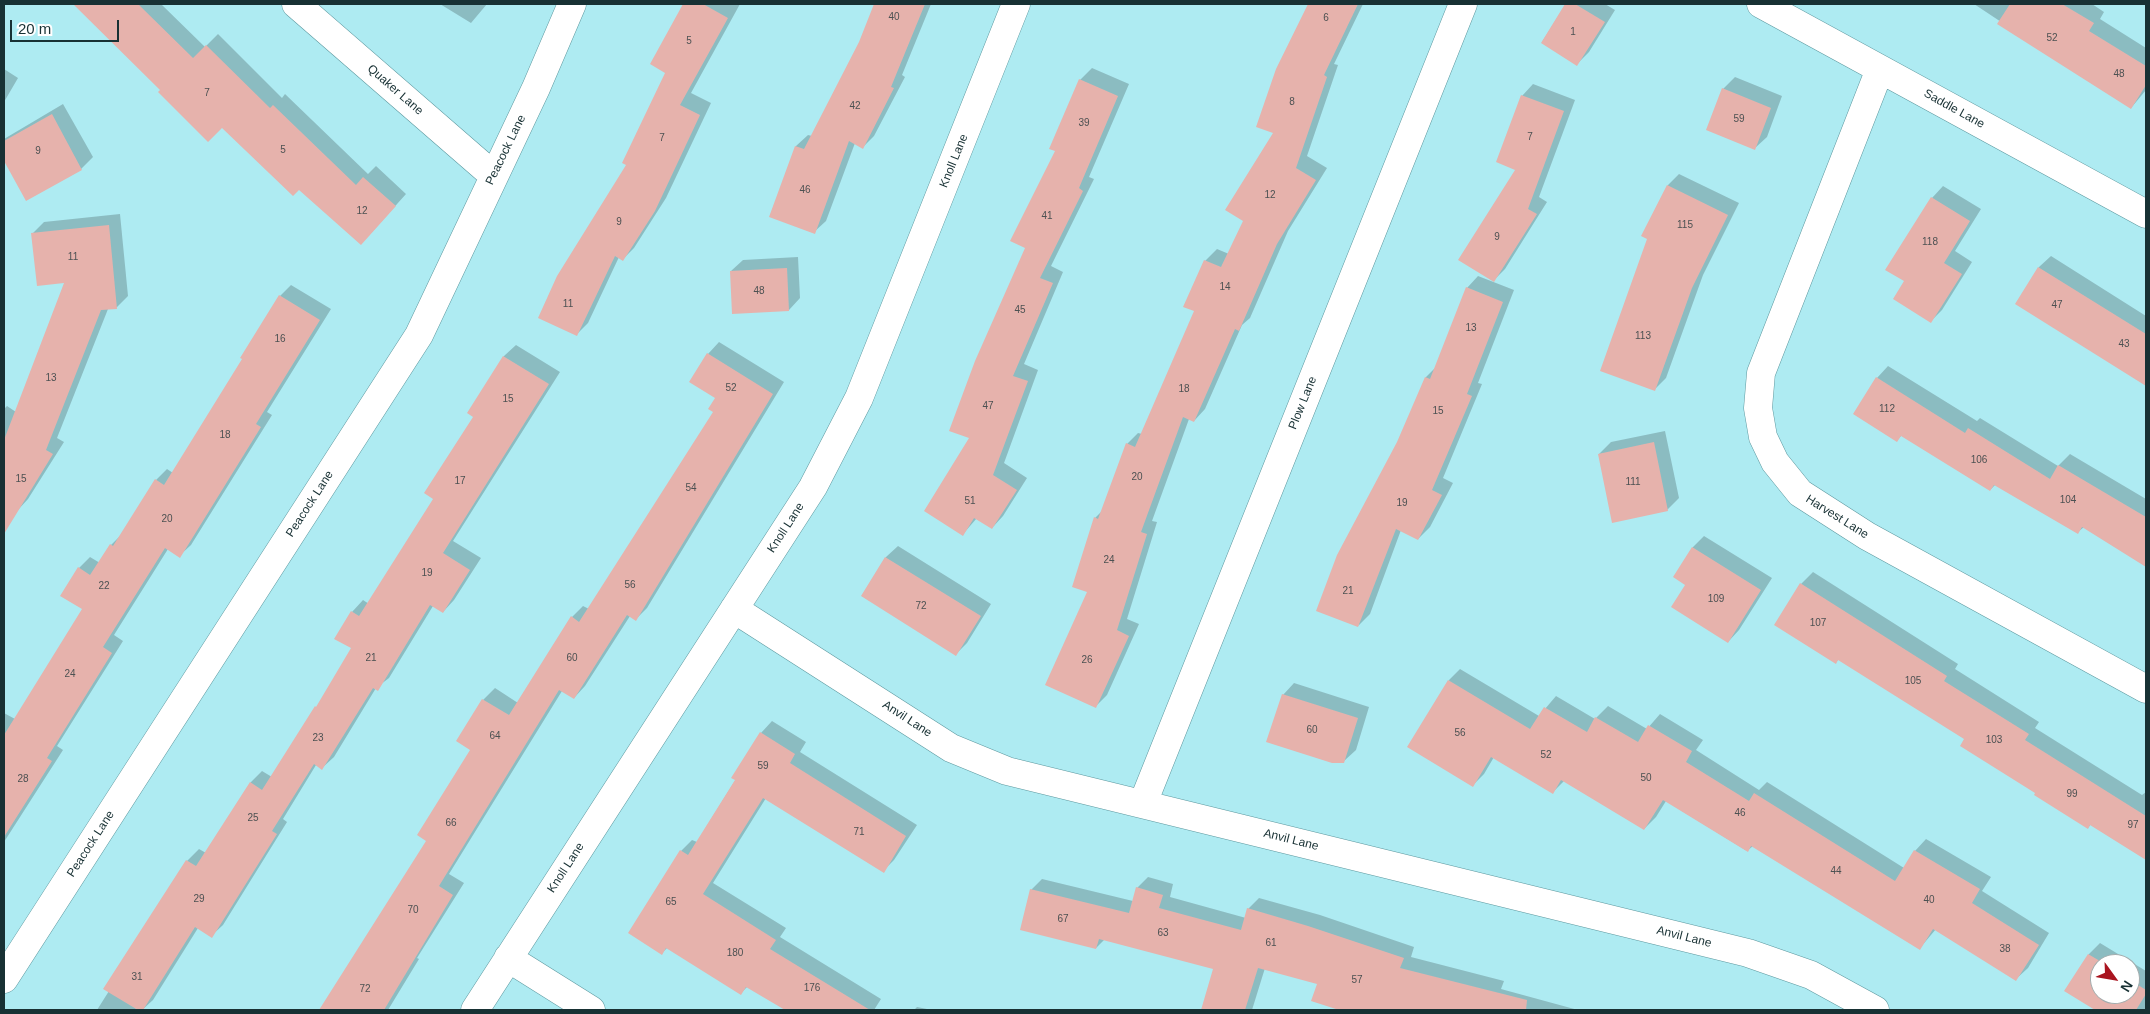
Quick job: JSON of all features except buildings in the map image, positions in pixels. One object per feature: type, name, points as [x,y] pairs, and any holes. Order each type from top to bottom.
[{"type":"street","name":"Quaker Lane","points":[[296,4],[494,176]]},
{"type":"street","name":"Peacock Lane","points":[[4,979],[419,335],[536,88],[572,4]]},
{"type":"street","name":"Knoll Lane","points":[[474,1010],[813,487],[859,398],[1016,4]]},
{"type":"street","name":"Plow Lane","points":[[1143,803],[1463,4]]},
{"type":"street","name":"Saddle Lane","points":[[1761,4],[2146,214]]},
{"type":"street","name":"Harvest Lane","points":[[1880,69],[1761,373],[1758,408],[1763,437],[1774,462],[1800,493],[1867,536],[2146,689]]},
{"type":"street","name":"Anvil Lane","points":[[734,609],[951,748],[1007,771],[1748,953],[1811,975],[1874,1010]]},
{"type":"street","points":[[508,958],[591,1010]]}]
